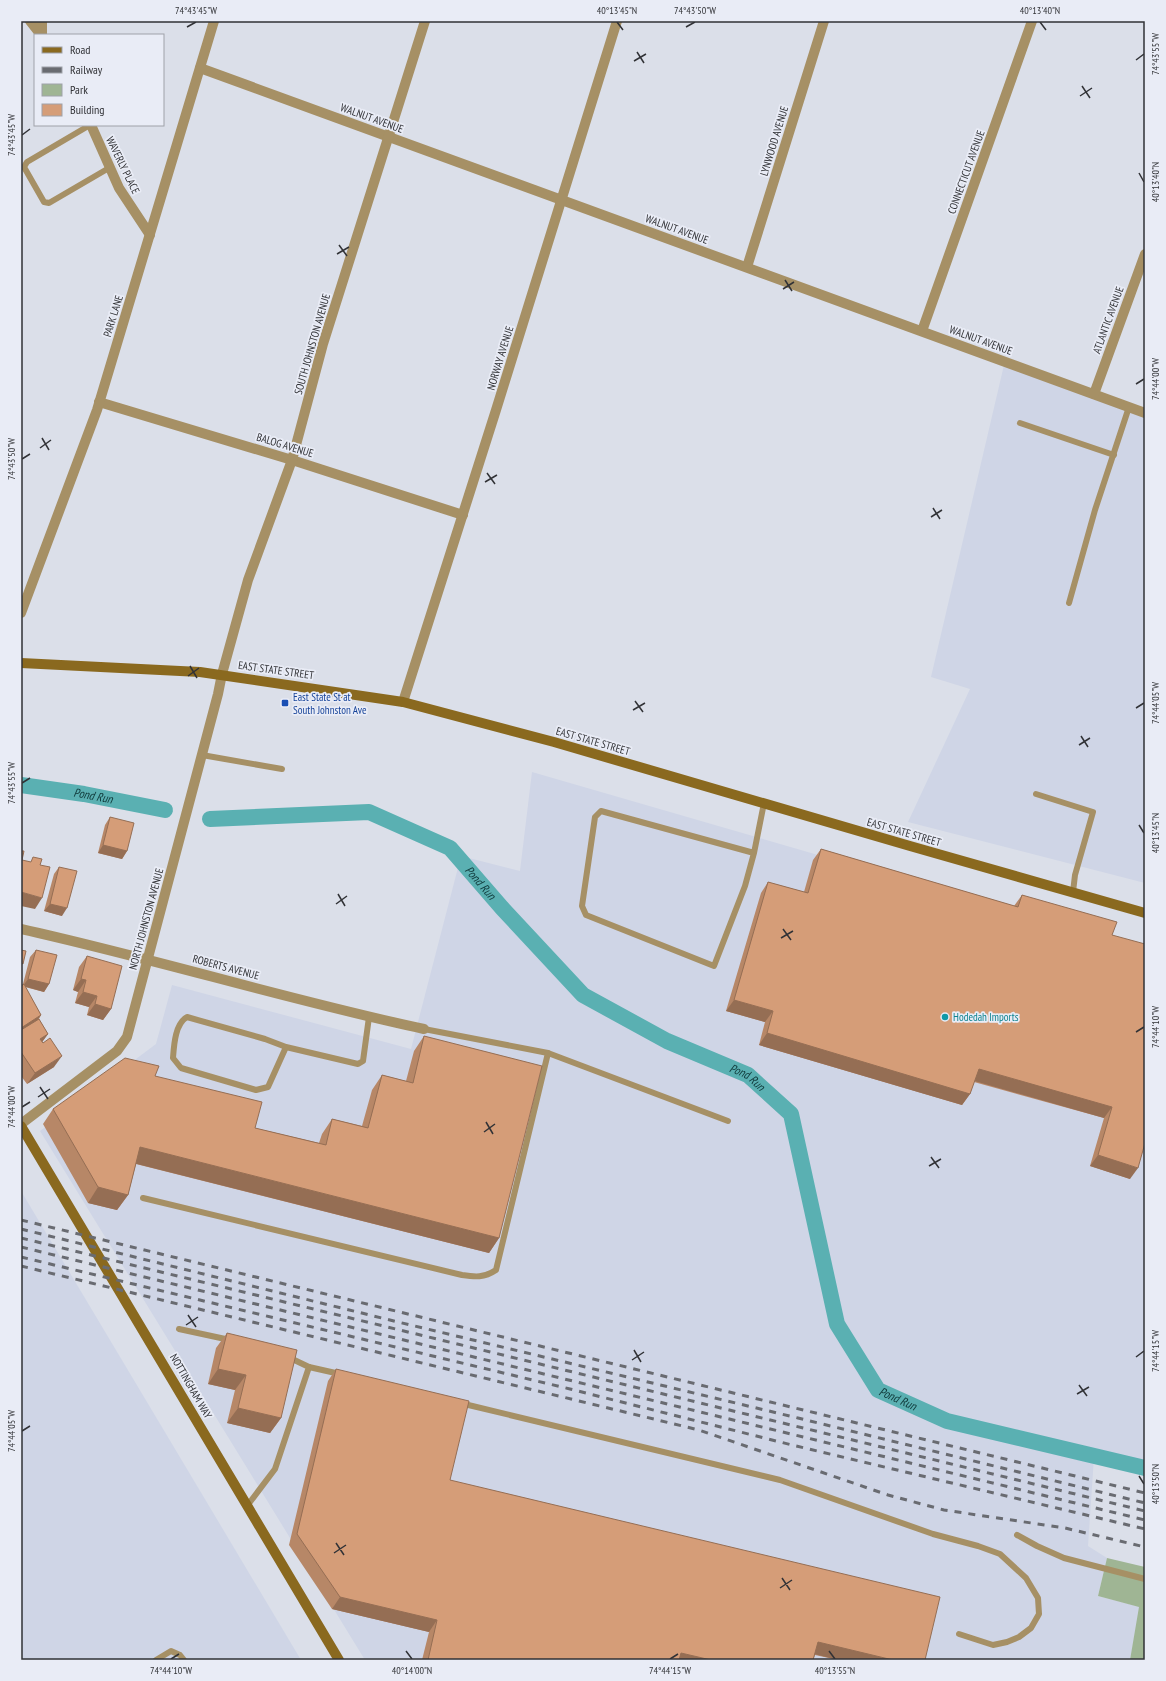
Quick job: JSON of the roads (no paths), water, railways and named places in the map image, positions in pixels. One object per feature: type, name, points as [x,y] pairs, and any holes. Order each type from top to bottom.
[{"type":"street","points":[[30,21],[40,34]]},
{"type":"street","points":[[41,34],[42,21]]},
{"type":"street","name":"PARK LANE","points":[[21,613],[99,402],[214,21]]},
{"type":"street","name":"SOUTH JOHNSTON AVENUE","points":[[222,674],[248,580],[292,460],[323,344],[425,21]]},
{"type":"street","name":"NORWAY AVENUE","points":[[403,702],[617,21]]},
{"type":"street","name":"LYNWOOD AVENUE","points":[[747,267],[824,21]]},
{"type":"street","name":"CONNECTICUT AVENUE","points":[[922,331],[1032,21]]},
{"type":"street","name":"WALNUT AVENUE","points":[[200,68],[1145,413]]},
{"type":"street","name":"WAVERLY PLACE","points":[[91,126],[119,188],[150,234]]},
{"type":"street","name":"ATLANTIC AVENUE","points":[[1094,394],[1145,254]]},
{"type":"street","name":"BALOG AVENUE","points":[[99,402],[292,460],[463,515]]},
{"type":"street","name":"EAST STATE STREET","points":[[21,663],[222,674],[403,702],[554,742],[1145,913]]},
{"type":"street","name":"NORTH JOHNSTON AVENUE","points":[[21,1125],[117,1051],[127,1037],[222,674]]},
{"type":"street","name":"ROBERTS AVENUE","points":[[21,930],[148,959],[369,1017],[424,1029]]},
{"type":"street","name":"NOTTINGHAM WAY","points":[[21,1125],[135,1314],[339,1660]]},
{"type":"lane","points":[[89,126],[27,162],[24,167],[44,202],[49,203],[109,168]]},
{"type":"lane","points":[[1069,603],[1095,510],[1129,407]]},
{"type":"lane","points":[[1020,423],[1114,455]]},
{"type":"lane","points":[[202,755],[282,769]]},
{"type":"lane","points":[[1036,794],[1092,812],[1075,875],[1073,892]]},
{"type":"lane","points":[[754,853],[601,811],[595,817],[582,906],[586,915],[714,966],[745,886],[754,853],[764,803]]},
{"type":"lane","points":[[283,1046],[268,1087],[256,1090],[181,1068],[173,1058],[175,1038],[182,1020],[187,1017],[265,1039],[283,1046],[358,1064],[362,1061],[369,1017]]},
{"type":"lane","points":[[424,1029],[548,1053],[728,1121]]},
{"type":"lane","points":[[143,1198],[462,1275],[480,1277],[490,1274],[496,1270],[548,1053]]},
{"type":"lane","points":[[179,1329],[240,1342]]},
{"type":"lane","points":[[283,1355],[309,1367],[347,1376]]},
{"type":"lane","points":[[247,1506],[275,1469],[309,1367]]},
{"type":"lane","points":[[454,1402],[780,1480],[933,1534],[978,1546],[1000,1554],[1026,1578],[1038,1598],[1039,1614],[1031,1628],[1019,1637],[1007,1642],[993,1645],[959,1634]]},
{"type":"lane","points":[[1017,1535],[1064,1558],[1145,1579]]},
{"type":"lane","points":[[156,1660],[171,1651],[180,1655],[184,1660]]},
{"type":"waterway","name":"Pond Run","points":[[21,785],[84,794],[165,810]]},
{"type":"waterway","name":"Pond Run","points":[[210,819],[369,812],[450,848],[502,908],[583,995],[667,1041],[748,1075],[791,1114],[837,1324],[878,1390],[947,1421],[1145,1468]]},
{"type":"railway","points":[[21,1220],[1145,1493]]},
{"type":"railway","points":[[21,1229],[1145,1503]]},
{"type":"railway","points":[[21,1238],[1145,1511]]},
{"type":"railway","points":[[21,1247],[1145,1520]]},
{"type":"railway","points":[[21,1257],[570,1389],[792,1445],[1145,1529]]},
{"type":"railway","points":[[21,1266],[699,1430],[888,1495],[944,1510],[1065,1528],[1145,1547]]},
{"type":"place","name":"East State St at South Johnston Ave","points":[[285,703]]},
{"type":"place","name":"Hodedah Imports","points":[[945,1017]]}]
